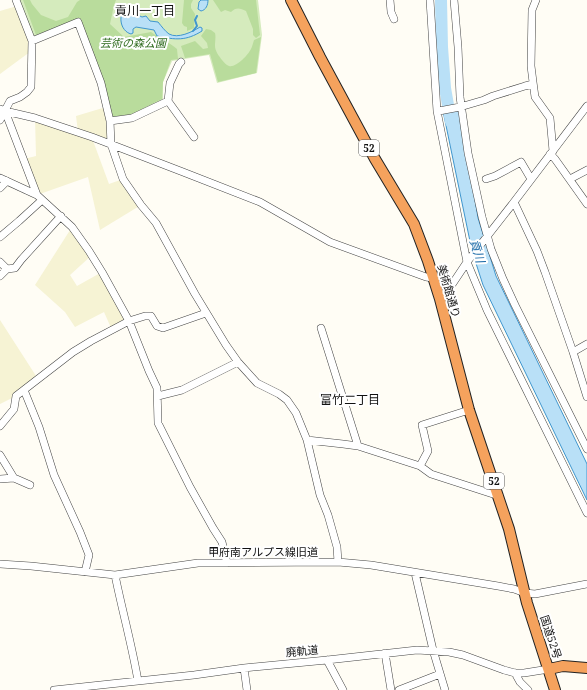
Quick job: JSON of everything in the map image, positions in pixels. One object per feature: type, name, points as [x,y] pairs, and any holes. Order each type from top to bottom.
[{"type":"highway","name":"美術館通り","points":[[293,1],[320,57],[375,159],[414,224],[426,254],[440,299],[470,410],[512,541],[530,612]]},
{"type":"highway","name":"国道52号","points":[[530,612],[555,690]]},
{"type":"highway","name":"国道52号","points":[[549,669],[563,666],[587,668]]},
{"type":"street","points":[[0,120],[3,110],[10,102],[27,92],[31,87],[32,41],[16,0]]},
{"type":"street","points":[[390,0],[391,12],[394,19]]},
{"type":"street","points":[[430,0],[437,111],[467,262],[487,310],[587,513]]},
{"type":"street","points":[[454,0],[461,106],[468,153],[487,237],[512,299],[587,449]]},
{"type":"street","points":[[536,0],[532,10],[532,66],[535,97],[550,118],[551,152],[587,204]]},
{"type":"street","points":[[32,41],[78,22],[101,83],[110,121],[111,144],[123,179],[141,205],[156,223],[206,313],[238,362],[257,383],[279,394],[287,400],[296,413],[307,440],[320,496],[332,528],[338,562]]},
{"type":"street","points":[[181,62],[170,83],[168,101],[194,137]]},
{"type":"street","points":[[439,111],[484,100],[533,84]]},
{"type":"street","points":[[110,121],[132,118],[168,101]]},
{"type":"street","points":[[440,299],[587,106]]},
{"type":"street","points":[[3,110],[35,118],[111,144],[260,202],[330,242],[433,278]]},
{"type":"street","points":[[3,110],[40,198]]},
{"type":"street","points":[[486,179],[495,176],[521,162],[531,179]]},
{"type":"street","points":[[570,179],[587,170]]},
{"type":"street","points":[[0,178],[40,198],[61,216],[72,227],[102,272],[129,321],[157,388],[158,423],[190,487],[222,542],[227,563]]},
{"type":"street","points":[[0,188],[7,182]]},
{"type":"street","points":[[0,237],[19,221],[40,198]]},
{"type":"street","points":[[514,202],[545,272],[587,397]]},
{"type":"street","points":[[0,276],[7,269],[15,268],[61,216]]},
{"type":"street","points":[[0,262],[7,269]]},
{"type":"street","points":[[0,426],[14,409],[16,396],[73,352],[91,341],[129,321],[145,316],[151,316],[158,326],[163,328],[206,313]]},
{"type":"street","points":[[321,328],[358,446]]},
{"type":"street","points":[[573,352],[587,344]]},
{"type":"street","points":[[158,396],[182,390],[238,362]]},
{"type":"street","points":[[24,390],[39,427],[54,475],[90,556],[85,572]]},
{"type":"street","points":[[420,466],[428,451],[422,425],[470,410]]},
{"type":"street","points":[[307,440],[358,446],[420,466],[431,474],[498,496]]},
{"type":"street","points":[[0,455],[14,478]]},
{"type":"street","points":[[0,479],[14,478],[30,485]]},
{"type":"street","name":"甲府南アルプス線旧道","points":[[0,564],[115,575],[198,563],[338,562],[371,565],[536,594],[587,584]]},
{"type":"street","points":[[415,573],[433,650],[445,690]]},
{"type":"street","points":[[115,575],[138,681]]},
{"type":"street","name":"廃軌道","points":[[54,690],[99,688],[138,681],[244,668],[417,650],[433,650],[463,655],[515,673],[549,669]]},
{"type":"street","points":[[385,653],[391,690]]},
{"type":"street","points":[[326,660],[343,690]]},
{"type":"street","points":[[244,668],[247,690]]},
{"type":"street","points":[[515,673],[520,682],[528,690]]},
{"type":"street","points":[[399,690],[440,674]]},
{"type":"shaded area","points":[[17,6],[30,40],[30,52],[0,74],[0,11]]},
{"type":"shaded area","points":[[106,107],[111,144],[92,138],[109,184],[123,179],[141,205],[100,230],[88,177],[37,195],[24,159],[36,156],[35,118],[78,132],[76,116]]},
{"type":"shaded area","points":[[72,227],[92,255],[70,275],[77,286],[102,272],[129,321],[112,330],[104,312],[75,327],[65,312],[35,285]]},
{"type":"shaded area","points":[[0,320],[38,379],[16,396],[0,404]]},
{"type":"green space","name":"芸術の森公園","points":[[18,0],[258,0],[262,35],[257,73],[217,83],[209,55],[172,61],[163,82],[163,101],[132,115],[111,117],[79,20],[34,38]]},
{"type":"green space","points":[[23,0],[30,0],[41,15],[56,21],[68,17],[77,2],[80,0],[116,0],[110,24],[124,37],[151,32],[177,49],[178,59],[171,60],[163,82],[162,99],[132,114],[112,117],[78,19],[36,35]]},
{"type":"green space","points":[[184,0],[193,0],[191,8],[195,14],[194,28],[187,31],[187,27],[182,23]]},
{"type":"green space","points":[[213,0],[256,0],[260,35],[256,38],[253,35],[253,29],[246,11],[238,8],[231,12],[225,10],[221,12]]},
{"type":"green space","points":[[206,29],[215,33],[216,52],[229,66],[235,65],[245,58],[254,40],[261,37],[256,73],[218,82],[210,54],[185,58],[181,46],[195,41],[203,49],[208,48],[207,43],[201,36]]},
{"type":"water","points":[[201,0],[208,0],[208,4],[204,10],[201,11],[198,9],[199,2]]},
{"type":"water","points":[[127,7],[134,10],[142,17],[146,16],[150,21],[158,22],[169,34],[177,36],[200,27],[202,28],[202,31],[191,37],[181,39],[157,36],[154,30],[136,27],[133,29],[133,33],[131,34],[124,30],[121,22],[122,14]]},
{"type":"water","points":[[460,108],[478,218],[496,276],[587,464],[587,500],[483,285],[472,251],[443,111]]},
{"type":"waterway","name":"貢川","points":[[441,0],[445,88],[451,122]]},
{"type":"waterway","points":[[193,31],[197,26],[195,20],[197,16]]},
{"type":"district","name":"貢川一丁目","points":[[145,11]]},
{"type":"district","name":"富竹二丁目","points":[[350,400]]}]
